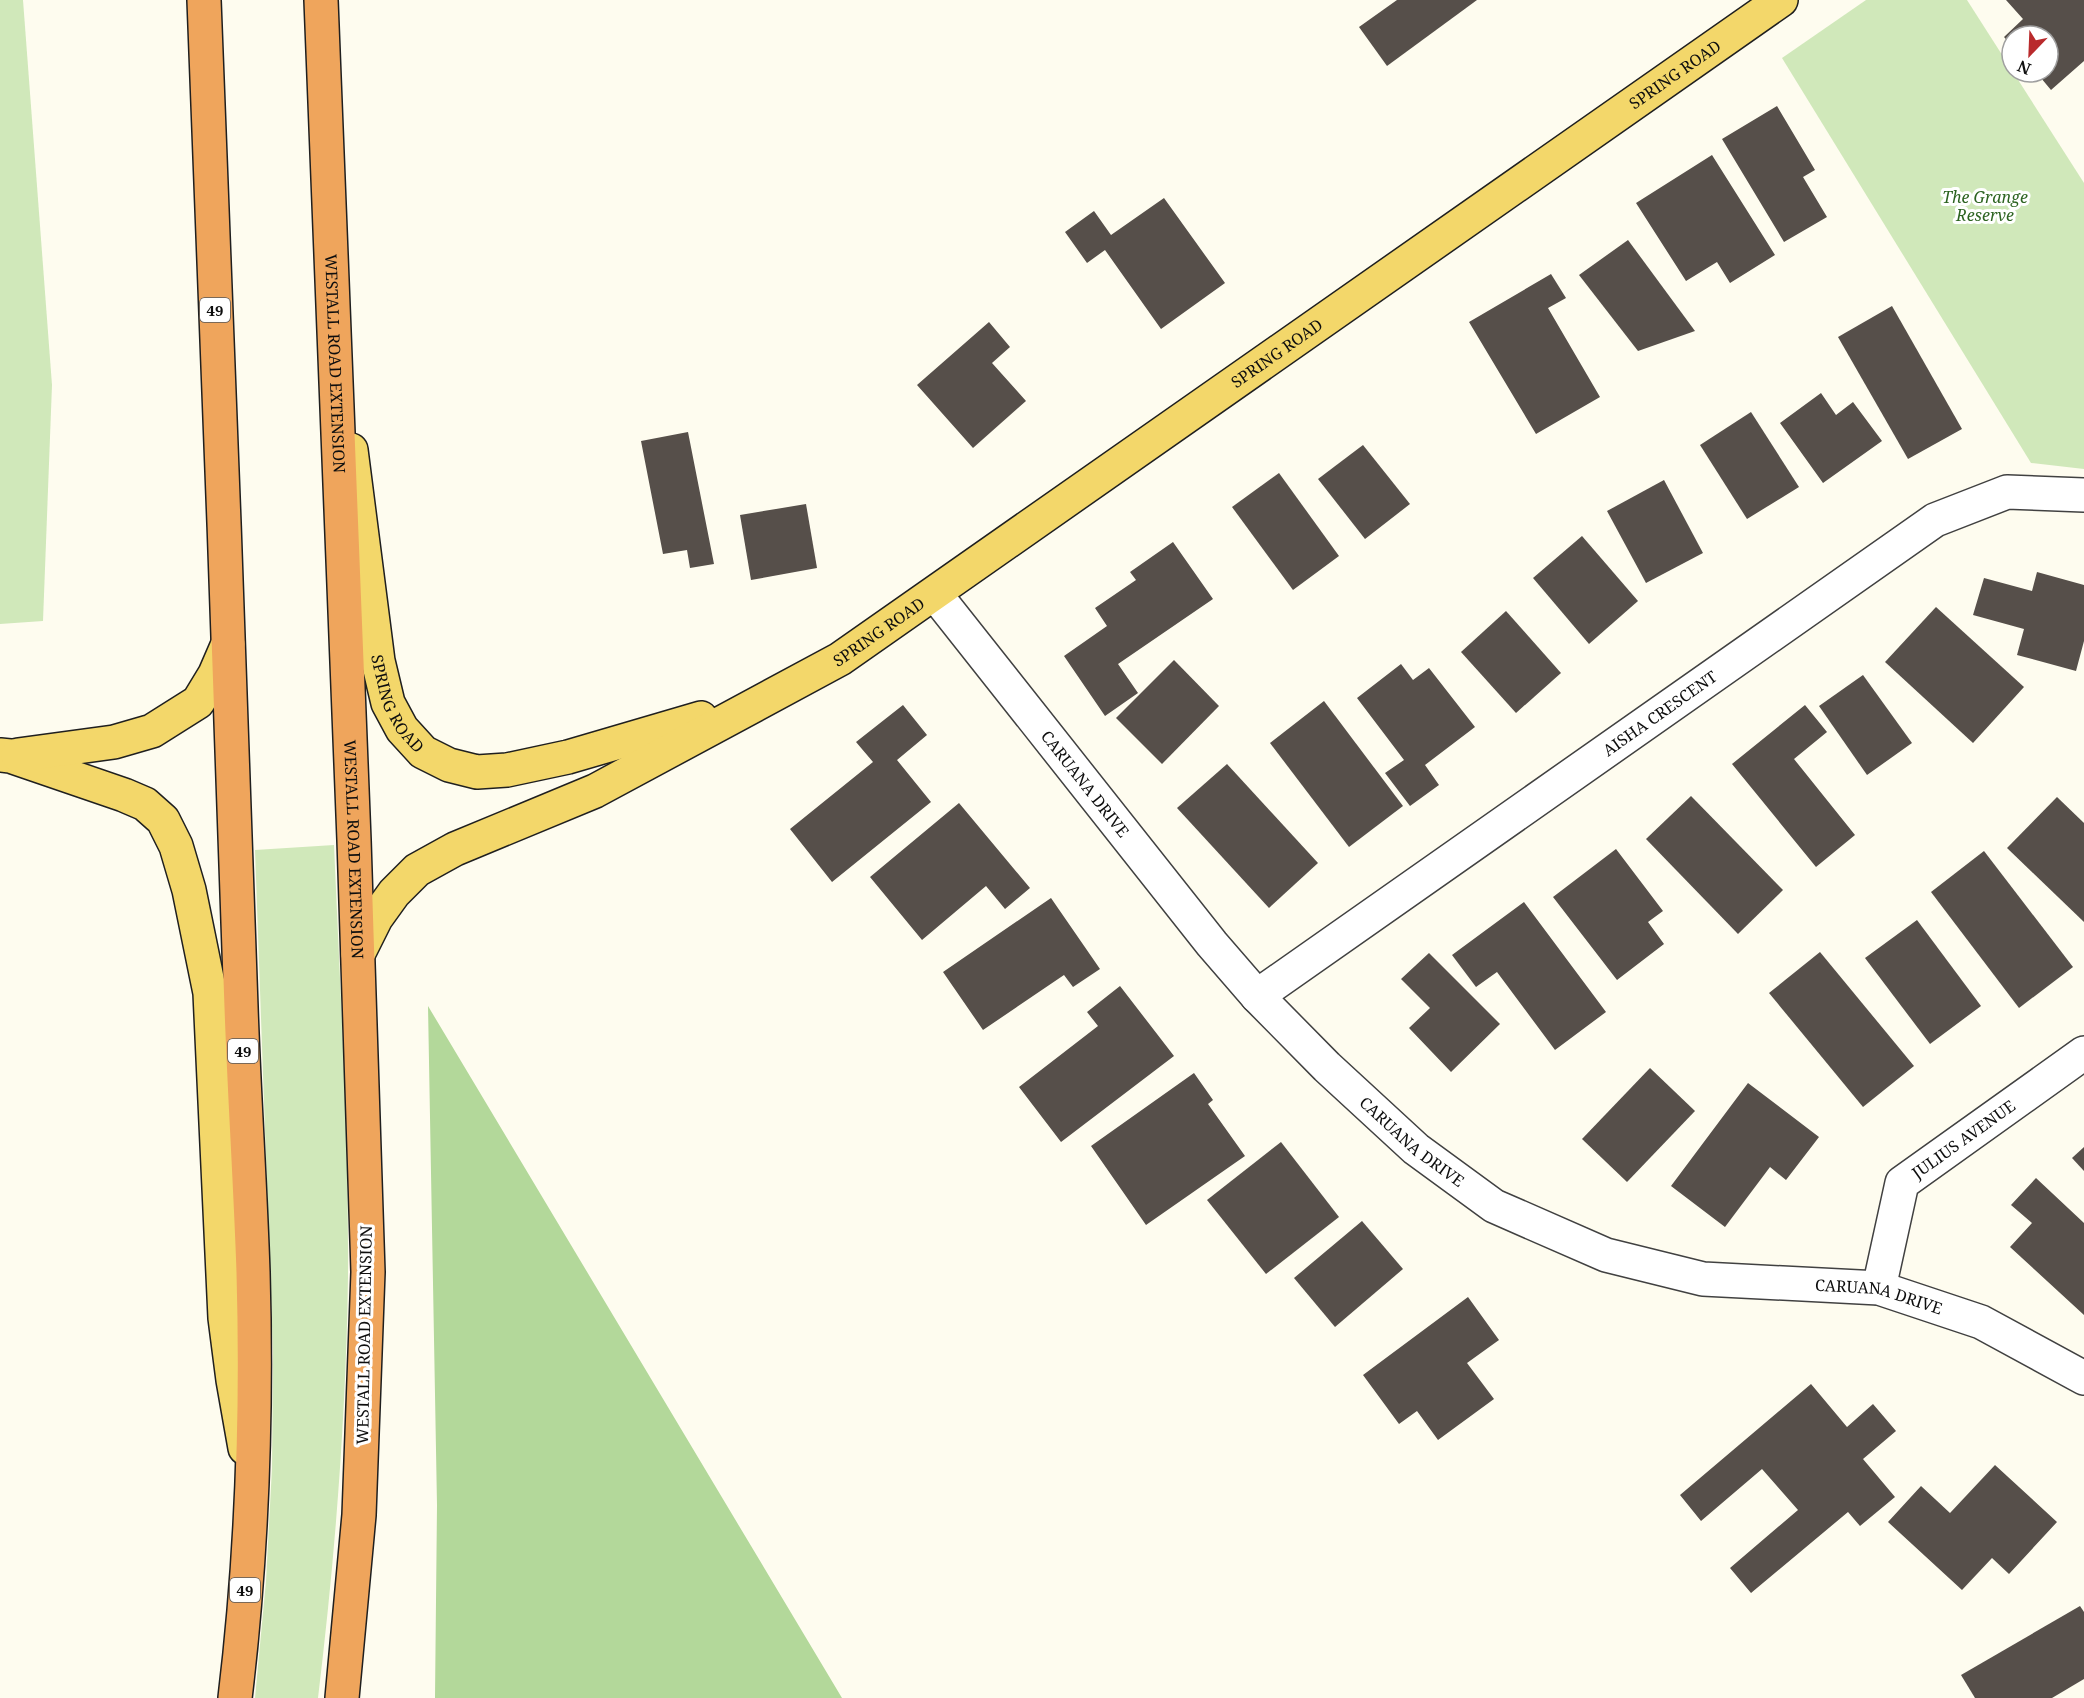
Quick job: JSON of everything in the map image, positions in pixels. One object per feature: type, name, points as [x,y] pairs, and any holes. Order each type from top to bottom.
[{"type":"highway","name":"49","points":[[204,0],[242,1047],[253,1272],[252,1482],[242,1643],[235,1698]]},
{"type":"highway","name":"WESTALL ROAD EXTENSION","points":[[321,0],[368,1272],[359,1515],[342,1698]]},
{"type":"main road","name":"SPRING ROAD","points":[[358,954],[376,918],[394,893],[417,870],[455,849],[595,790],[840,659],[1781,0]]},
{"type":"main road","name":"SPRING ROAD","points":[[332,297],[378,661],[388,703],[402,729],[423,752],[449,765],[477,772],[507,770],[568,757],[766,699]]},
{"type":"main road","points":[[5,756],[114,742],[152,731],[198,702],[215,674],[228,644]]},
{"type":"main road","points":[[5,756],[145,804],[163,820],[176,846],[189,890],[210,993],[225,1318],[233,1380],[252,1482]]},
{"type":"street","name":"AISHA CRESCENT","points":[[1257,996],[1935,520],[2007,492],[2084,495]]},
{"type":"street","name":"CARUANA DRIVE","points":[[935,594],[1212,944],[1257,996],[1327,1067],[1416,1149],[1494,1206],[1606,1256],[1703,1279],[1879,1288],[1981,1322],[2084,1378]]},
{"type":"street","name":"JULIUS AVENUE","points":[[1879,1288],[1902,1183],[2084,1053]]},
{"type":"green space","points":[[0,0],[23,0],[52,385],[43,621],[0,624]]},
{"type":"green space","name":"The Grange Reserve","points":[[1866,0],[1967,0],[2000,52],[2000,84],[2021,84],[2084,183],[2084,469],[2031,463],[1782,58]]},
{"type":"green space","points":[[334,845],[346,1115],[348,1277],[339,1488],[330,1593],[318,1698],[255,1698],[266,1581],[272,1468],[273,1354],[255,850]]},
{"type":"green space","points":[[428,1006],[842,1698],[435,1698],[437,1505]]},
{"type":"building","points":[[1397,0],[1477,0],[1387,66],[1359,27]]},
{"type":"building","points":[[2006,0],[2084,0],[2084,61],[2060,82],[2060,24],[2018,24],[2023,19]]},
{"type":"building","points":[[2046,84],[2058,84],[2051,90]]},
{"type":"building","points":[[1777,106],[1815,170],[1803,177],[1827,217],[1784,242],[1722,139]]},
{"type":"building","points":[[1712,155],[1775,255],[1730,283],[1717,262],[1686,281],[1636,203]]},
{"type":"building","points":[[1164,198],[1225,283],[1161,329],[1105,250],[1087,263],[1065,232],[1094,211],[1111,235]]},
{"type":"building","points":[[1628,240],[1695,331],[1638,351],[1579,275]]},
{"type":"building","points":[[1551,274],[1566,298],[1548,308],[1600,397],[1536,434],[1469,322]]},
{"type":"building","points":[[1892,306],[1962,429],[1908,459],[1838,337]]},
{"type":"building","points":[[989,322],[1010,347],[992,363],[1026,401],[973,448],[917,385]]},
{"type":"building","points":[[1821,393],[1836,415],[1853,402],[1882,441],[1823,483],[1780,423]]},
{"type":"building","points":[[1751,412],[1799,487],[1747,519],[1700,445]]},
{"type":"building","points":[[688,432],[714,564],[690,568],[687,550],[663,554],[641,441]]},
{"type":"building","points":[[1363,445],[1410,504],[1365,539],[1318,479]]},
{"type":"building","points":[[1279,473],[1339,556],[1293,590],[1232,507]]},
{"type":"building","points":[[1664,480],[1703,553],[1646,583],[1607,511]]},
{"type":"building","points":[[806,504],[817,568],[751,580],[740,515]]},
{"type":"building","points":[[1582,536],[1638,601],[1589,644],[1533,578]]},
{"type":"building","points":[[1173,542],[1213,599],[1118,664],[1138,693],[1105,716],[1064,656],[1107,626],[1095,608],[1136,580],[1130,572]]},
{"type":"building","points":[[2037,572],[2084,585],[2084,641],[2076,671],[2017,655],[2024,629],[1973,615],[1984,578],[2032,591]]},
{"type":"building","points":[[1936,607],[2024,687],[1973,743],[1885,662]]},
{"type":"building","points":[[1506,611],[1561,673],[1516,713],[1461,652]]},
{"type":"building","points":[[1174,660],[1219,706],[1162,764],[1116,718]]},
{"type":"building","points":[[1401,664],[1413,680],[1429,668],[1475,727],[1425,765],[1439,785],[1410,806],[1385,773],[1404,760],[1357,698]]},
{"type":"building","points":[[1863,675],[1912,743],[1867,775],[1819,706]]},
{"type":"building","points":[[1324,701],[1403,806],[1349,847],[1270,743]]},
{"type":"building","points":[[903,705],[927,735],[897,760],[931,802],[832,882],[790,829],[873,762],[856,742]]},
{"type":"building","points":[[1805,705],[1827,732],[1794,759],[1855,835],[1816,867],[1732,764]]},
{"type":"building","points":[[1227,764],[1318,863],[1269,908],[1177,808]]},
{"type":"building","points":[[1691,796],[1783,890],[1738,934],[1646,839]]},
{"type":"building","points":[[2057,797],[2084,823],[2084,922],[2007,848]]},
{"type":"building","points":[[959,803],[1030,888],[1005,909],[986,886],[922,940],[870,877]]},
{"type":"building","points":[[1616,849],[1663,911],[1648,922],[1664,944],[1617,980],[1553,897]]},
{"type":"building","points":[[1984,851],[2073,967],[2019,1008],[1931,892]]},
{"type":"building","points":[[1051,898],[1100,969],[1073,987],[1064,975],[983,1030],[943,972]]},
{"type":"building","points":[[1524,902],[1606,1012],[1555,1050],[1497,972],[1476,987],[1452,955]]},
{"type":"building","points":[[1917,920],[1981,1006],[1930,1044],[1865,958]]},
{"type":"building","points":[[1820,952],[1914,1066],[1863,1107],[1769,993]]},
{"type":"building","points":[[1429,953],[1500,1024],[1451,1072],[1409,1028],[1430,1008],[1401,979]]},
{"type":"building","points":[[1120,986],[1174,1056],[1061,1142],[1019,1087],[1098,1026],[1087,1012]]},
{"type":"building","points":[[1650,1068],[1695,1111],[1627,1182],[1582,1139]]},
{"type":"building","points":[[1194,1073],[1213,1100],[1208,1104],[1245,1156],[1146,1225],[1091,1146]]},
{"type":"building","points":[[1748,1083],[1819,1137],[1786,1180],[1770,1167],[1725,1227],[1671,1186]]},
{"type":"building","points":[[1281,1142],[1339,1217],[1266,1274],[1207,1200]]},
{"type":"building","points":[[2084,1147],[2084,1171],[2072,1158]]},
{"type":"building","points":[[2036,1178],[2084,1223],[2084,1315],[2010,1247],[2032,1223],[2011,1205]]},
{"type":"building","points":[[1362,1221],[1403,1269],[1335,1327],[1294,1278]]},
{"type":"building","points":[[1468,1297],[1499,1340],[1467,1363],[1494,1399],[1438,1440],[1417,1411],[1399,1424],[1363,1375]]},
{"type":"building","points":[[1811,1384],[1847,1427],[1873,1404],[1896,1431],[1863,1459],[1895,1497],[1860,1526],[1848,1512],[1751,1593],[1730,1568],[1798,1510],[1762,1469],[1701,1521],[1680,1495]]},
{"type":"building","points":[[1995,1465],[2057,1522],[2009,1574],[1992,1558],[1962,1590],[1888,1522],[1921,1486],[1950,1513]]},
{"type":"building","points":[[2080,1606],[2084,1612],[2084,1679],[2052,1698],[1975,1698],[1961,1675]]}]
